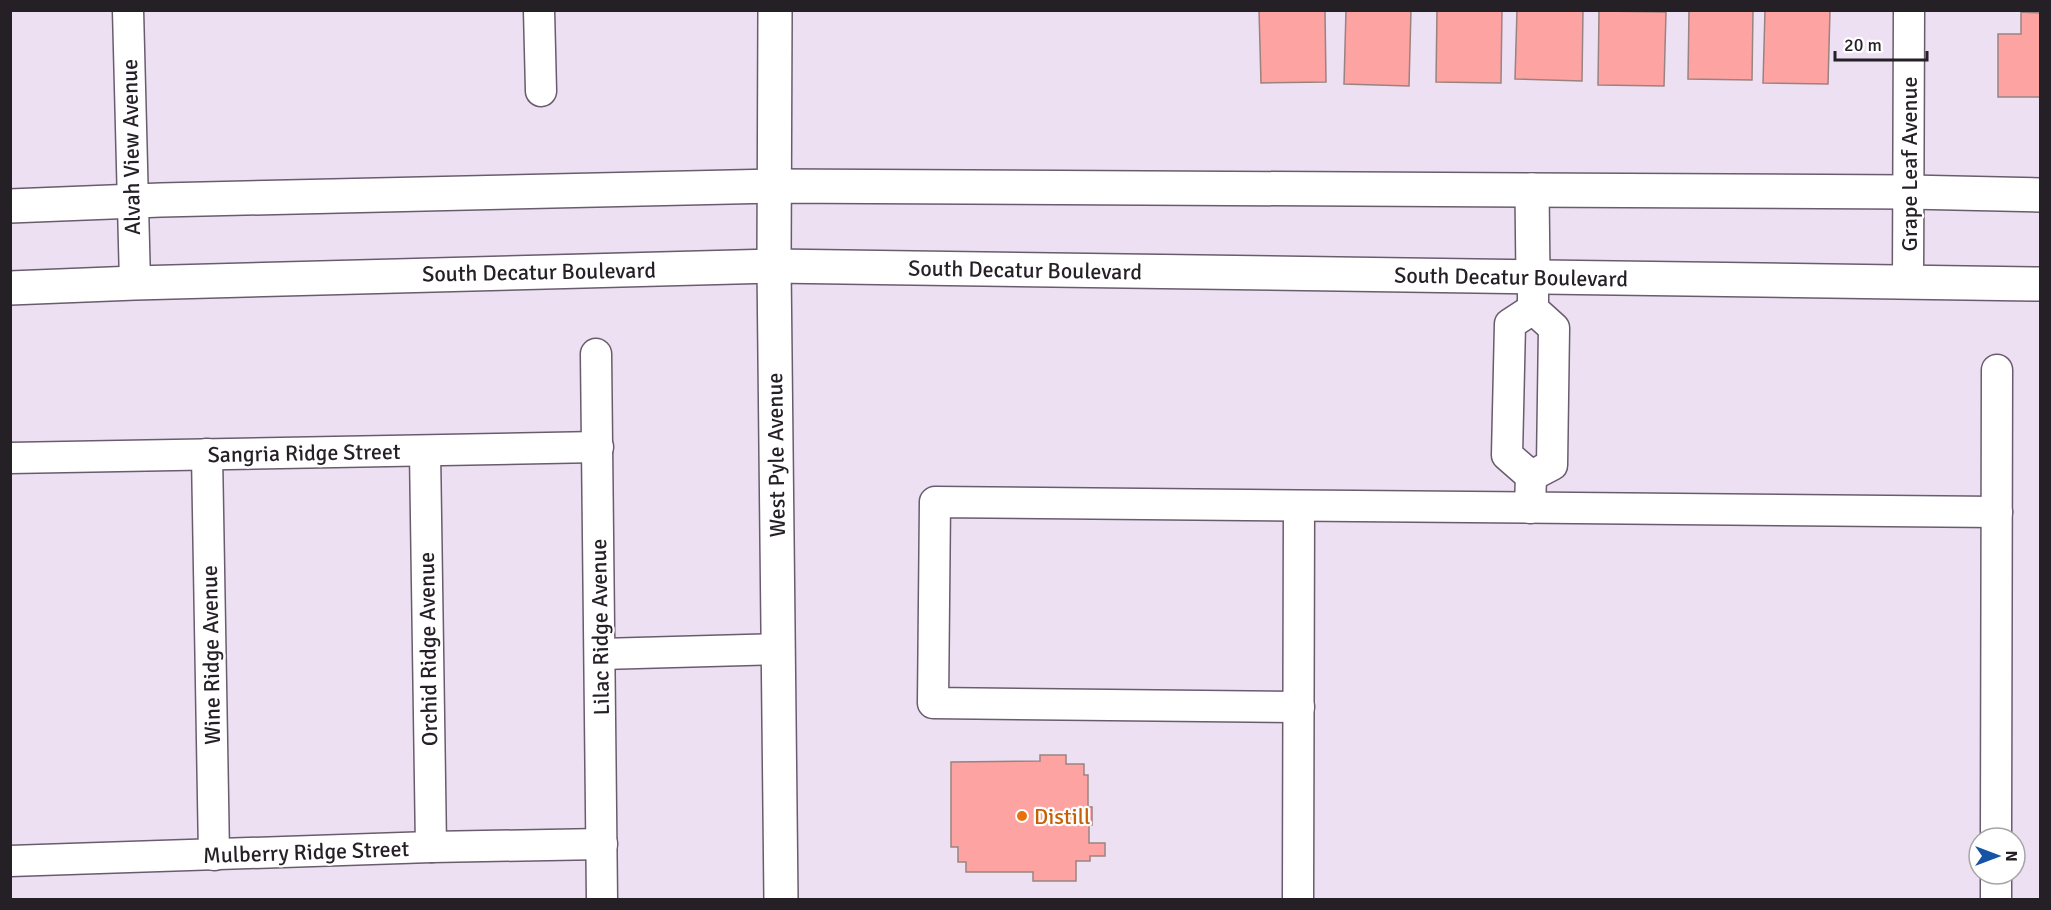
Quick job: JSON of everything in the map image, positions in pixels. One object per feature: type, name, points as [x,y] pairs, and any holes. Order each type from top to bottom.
[{"type":"main road","name":"West Pyle Avenue","points":[[775,10],[774,267],[781,900]]},
{"type":"main road","points":[[10,206],[774,186],[1909,192],[2040,195]]},
{"type":"main road","points":[[1532,190],[1533,277]]},
{"type":"main road","name":"South Decatur Boulevard","points":[[10,288],[774,267],[2040,284]]},
{"type":"street","name":"Alvah View Avenue","points":[[128,10],[135,283]]},
{"type":"street","points":[[539,10],[542,91]]},
{"type":"street","name":"Grape Leaf Avenue","points":[[1908,282],[1910,10]]},
{"type":"street","points":[[1531,476],[1552,465],[1554,328],[1533,309],[1533,277]]},
{"type":"street","points":[[1531,476],[1507,455],[1510,324],[1533,309]]},
{"type":"street","name":"Lilac Ridge Avenue","points":[[596,354],[602,900]]},
{"type":"street","points":[[1996,826],[1997,370]]},
{"type":"street","name":"Sangria Ridge Street","points":[[10,458],[598,447]]},
{"type":"street","name":"Orchid Ridge Avenue","points":[[425,451],[431,847]]},
{"type":"street","name":"Wine Ridge Avenue","points":[[207,454],[214,855]]},
{"type":"street","points":[[1530,508],[1531,476]]},
{"type":"street","points":[[1299,707],[933,703],[935,502],[1997,512]]},
{"type":"street","points":[[1298,900],[1299,506]]},
{"type":"street","points":[[601,654],[778,649]]},
{"type":"street","name":"Mulberry Ridge Street","points":[[10,861],[431,847],[602,844]]},
{"type":"building","points":[[1259,10],[1325,10],[1326,82],[1261,83]]},
{"type":"building","points":[[1346,10],[1411,10],[1409,86],[1344,84]]},
{"type":"building","points":[[1437,10],[1502,10],[1501,83],[1436,82]]},
{"type":"building","points":[[1517,10],[1583,10],[1582,81],[1515,79]]},
{"type":"building","points":[[1689,10],[1753,10],[1752,80],[1688,79]]},
{"type":"building","points":[[1765,10],[1830,10],[1828,84],[1763,83]]},
{"type":"building","points":[[1599,11],[1666,12],[1664,86],[1598,85]]},
{"type":"building","points":[[2021,12],[2040,13],[2040,97],[1998,97],[1998,34],[2021,34]]},
{"type":"building","name":"Distill","points":[[1040,755],[1066,755],[1066,764],[1084,764],[1084,775],[1088,775],[1088,807],[1092,807],[1089,843],[1105,843],[1105,856],[1090,856],[1090,861],[1076,861],[1076,881],[1033,881],[1033,872],[966,872],[966,862],[958,862],[958,847],[951,847],[951,762],[1040,761]]},
{"type":"place","name":"Distill","points":[[1022,816]]}]
